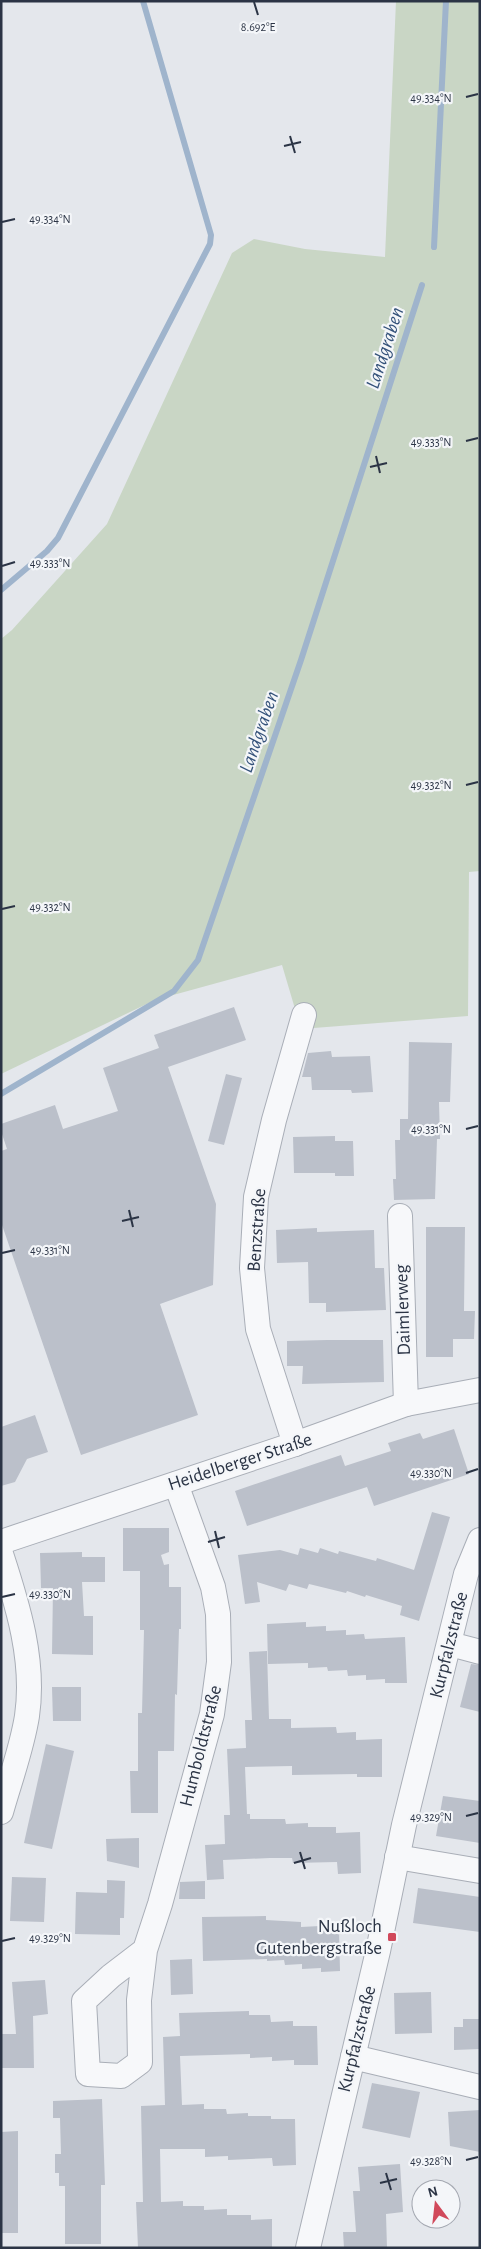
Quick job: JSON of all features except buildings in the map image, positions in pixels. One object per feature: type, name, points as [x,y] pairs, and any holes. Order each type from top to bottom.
[{"type":"street","name":"Benzstraße","points":[[295,1444],[258,1329],[252,1268],[256,1197],[274,1120],[304,1015]]},
{"type":"street","name":"Daimlerweg","points":[[400,1216],[406,1404]]},
{"type":"street","name":"Heidelberger Straße","points":[[1,1542],[295,1444],[406,1404],[480,1390]]},
{"type":"street","name":"Humboldtstraße","points":[[145,1950],[111,1976],[84,2001],[88,2074],[121,2076],[140,2062],[139,2000],[145,1950],[160,1904],[212,1714],[219,1662],[218,1614],[213,1587],[176,1484]]},
{"type":"street","name":"Kurpfalzstraße","points":[[308,2248],[378,1951],[397,1857],[466,1574],[480,1540]]},
{"type":"street","points":[[1,1554],[24,1633],[28,1682],[26,1716],[1,1812]]},
{"type":"street","points":[[450,1644],[480,1652]]},
{"type":"street","points":[[397,1857],[480,1872]]},
{"type":"street","points":[[353,2057],[480,2087]]},
{"type":"green space","points":[[396,1],[480,1],[480,871],[469,872],[468,1016],[301,1029],[282,965],[155,1000],[1,1074],[1,639],[12,630],[107,524],[232,253],[254,239],[305,249],[385,257]]},
{"type":"waterway","points":[[1,590],[47,551],[58,538],[210,244],[211,235],[143,1]]},
{"type":"waterway","name":"Landgraben","points":[[434,247],[446,1]]},
{"type":"waterway","name":"Landgraben","points":[[1,1094],[174,991],[198,960],[301,660],[422,285]]},
{"type":"place","name":"Nußloch Gutenbergstraße","points":[[392,1937]]}]
